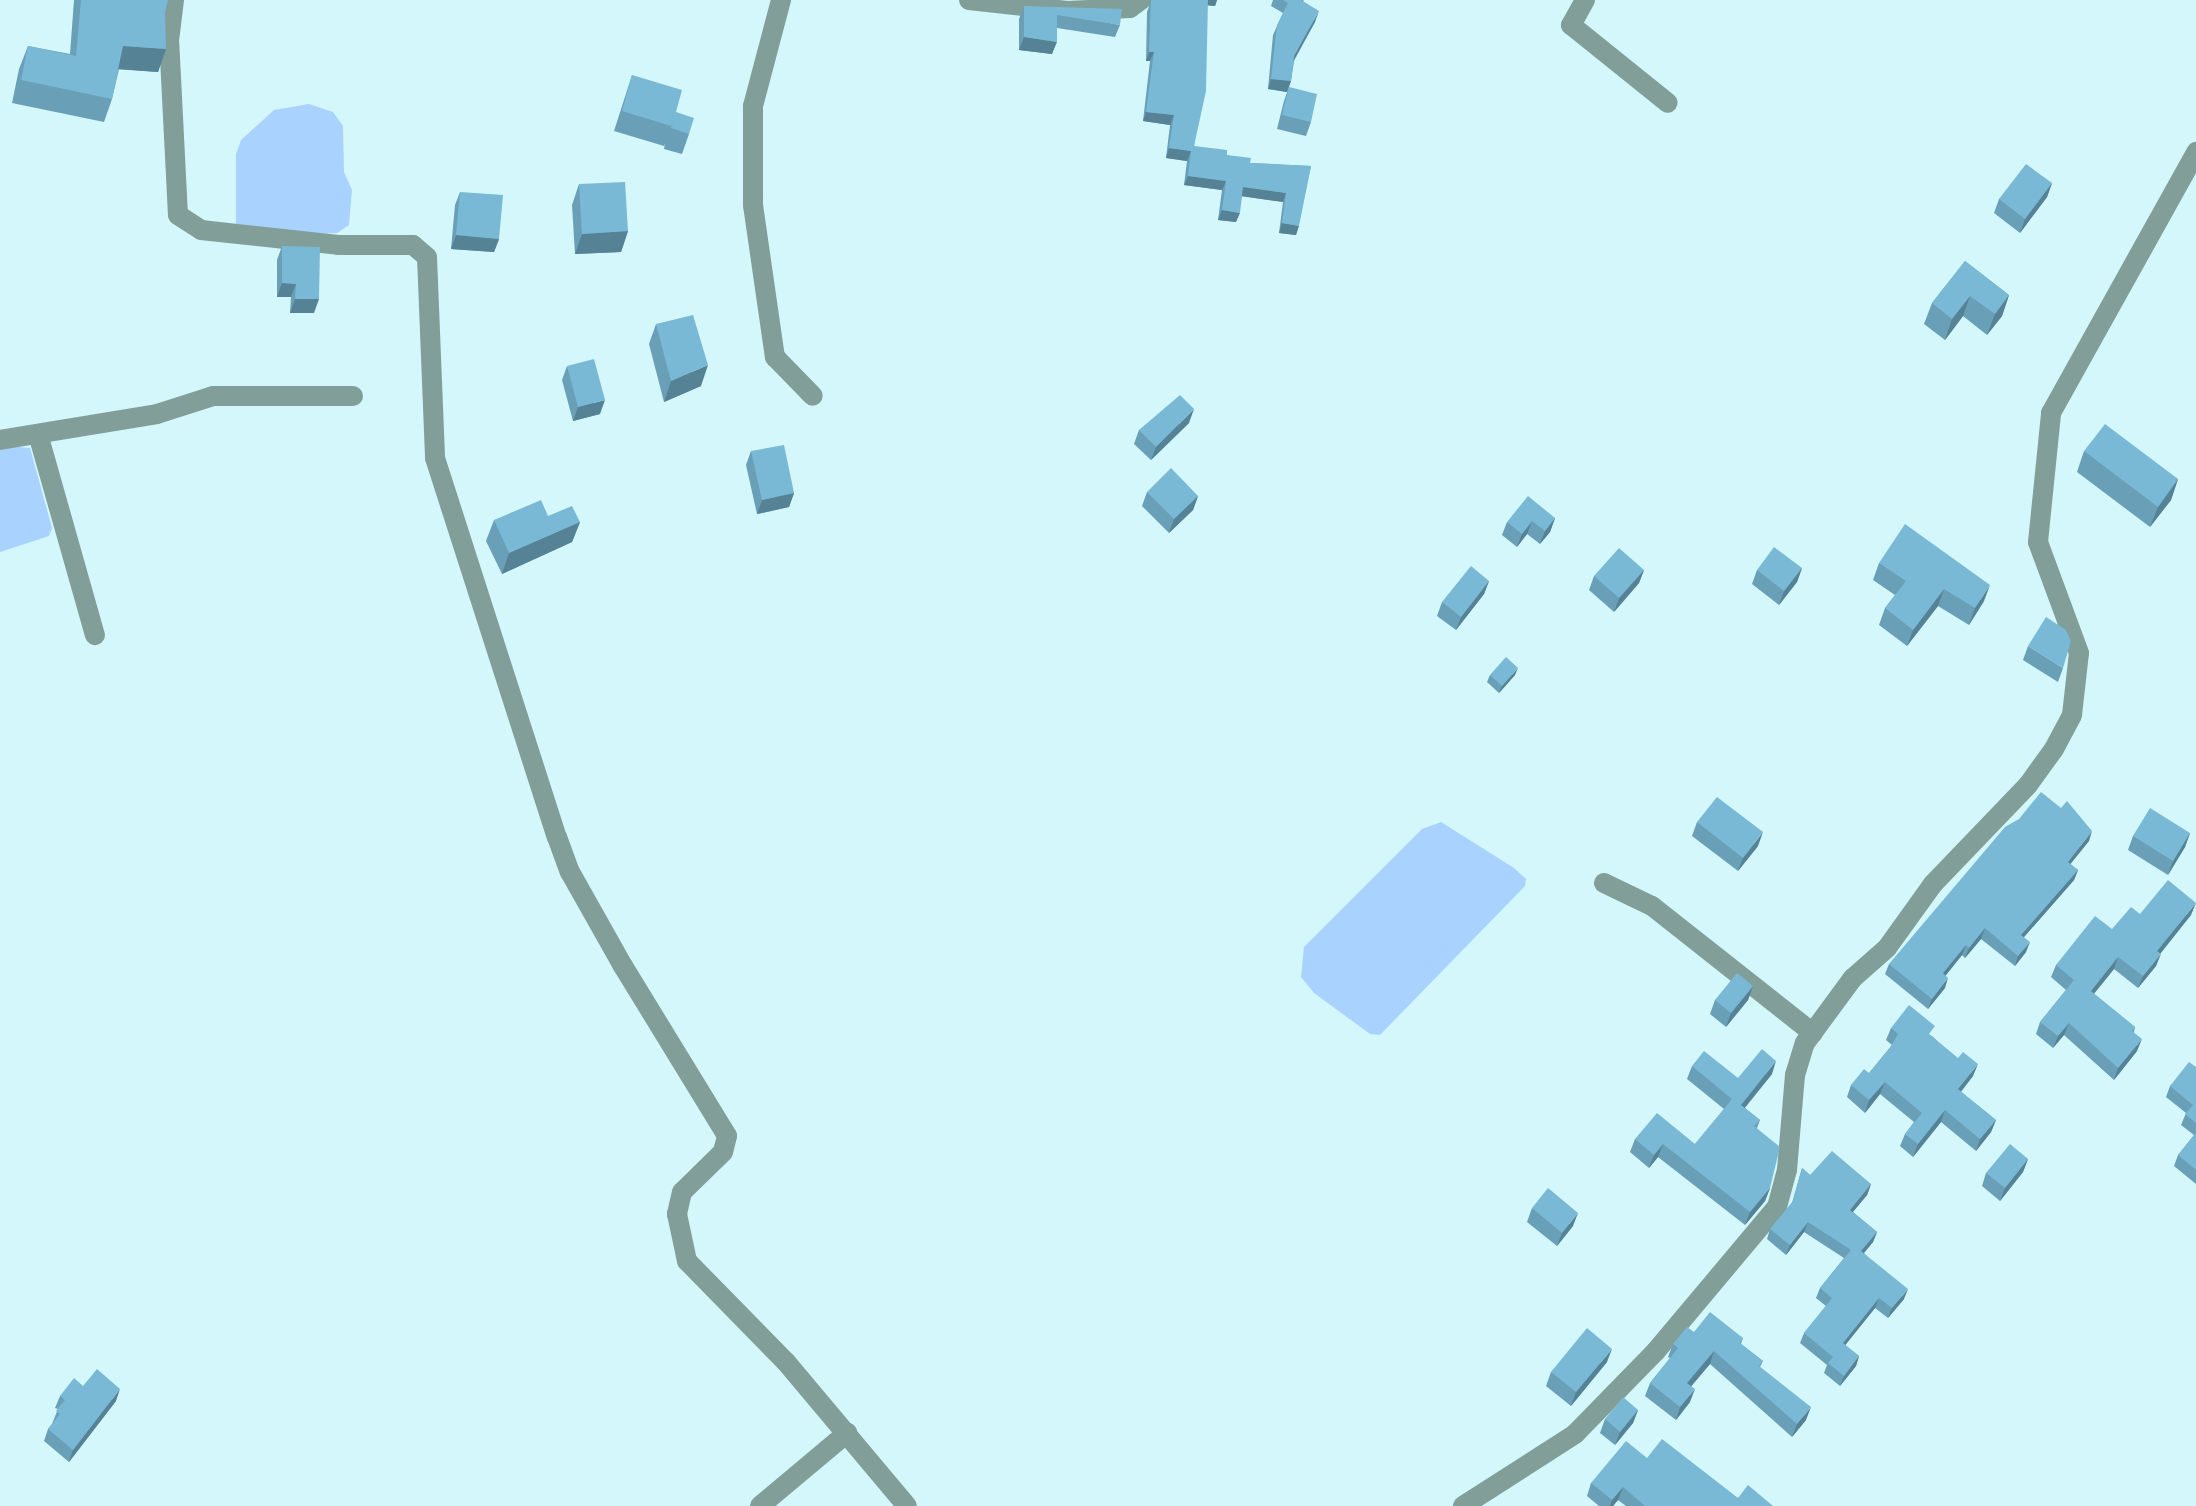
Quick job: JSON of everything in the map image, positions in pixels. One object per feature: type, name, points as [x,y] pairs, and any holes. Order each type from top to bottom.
[{"type":"street","points":[[174,0],[169,38],[178,215],[201,230],[338,245],[413,245],[427,257],[435,458],[557,837],[570,872],[623,966],[727,1136],[723,1152],[682,1192],[677,1214],[687,1261],[847,1433],[907,1506]]},
{"type":"street","points":[[781,0],[753,106],[753,205],[775,357],[813,396]]},
{"type":"street","points":[[969,0],[1067,11],[1130,8],[1141,0]]},
{"type":"street","points":[[1585,0],[1571,25],[1668,103]]},
{"type":"street","points":[[1463,1506],[1575,1434],[1656,1351],[1777,1207],[1787,1170],[1797,1067],[1813,1033],[1853,978],[1887,948],[1933,884],[2028,785],[2072,715],[2079,653],[2038,542],[2051,413],[2196,152]]},
{"type":"street","points":[[0,440],[157,414],[213,396],[353,396]]},
{"type":"street","points":[[38,434],[95,635]]},
{"type":"street","points":[[1604,883],[1652,906],[1813,1033]]},
{"type":"street","points":[[760,1506],[847,1433]]},
{"type":"water","points":[[309,104],[333,112],[343,126],[344,172],[352,190],[349,225],[337,233],[318,234],[236,224],[236,154],[241,140],[274,110]]},
{"type":"water","points":[[0,445],[30,448],[52,528],[49,536],[0,552]]},
{"type":"water","points":[[1441,822],[1514,868],[1526,879],[1525,886],[1380,1035],[1370,1034],[1314,993],[1301,977],[1304,947],[1422,829]]},
{"type":"building","points":[[81,0],[168,0],[165,13],[166,49],[123,46],[112,99],[21,80],[28,46],[76,56]]},
{"type":"building","points":[[1151,0],[1208,0],[1206,91],[1194,146],[1227,150],[1227,155],[1251,158],[1250,163],[1311,166],[1299,226],[1282,223],[1286,193],[1243,187],[1240,213],[1222,210],[1226,181],[1188,176],[1191,151],[1169,148],[1174,115],[1146,112],[1154,52],[1149,52]]},
{"type":"building","points":[[1283,0],[1301,0],[1319,11],[1294,56],[1291,81],[1271,79],[1277,25],[1288,3]]},
{"type":"building","points":[[1024,6],[1122,9],[1120,25],[1057,15],[1057,42],[1024,37]]},
{"type":"building","points":[[632,75],[682,90],[676,112],[694,118],[689,134],[671,128],[673,120],[671,126],[622,111]]},
{"type":"building","points":[[1289,87],[1317,94],[1311,122],[1282,115]]},
{"type":"building","points":[[2026,164],[2052,183],[2025,219],[1999,199]]},
{"type":"building","points":[[625,182],[628,231],[582,234],[579,184]]},
{"type":"building","points":[[460,192],[503,195],[499,239],[456,235]]},
{"type":"building","points":[[282,246],[320,247],[319,299],[295,299],[296,284],[282,283]]},
{"type":"building","points":[[1965,261],[2009,295],[1995,314],[1970,296],[1952,319],[1932,303]]},
{"type":"building","points":[[693,315],[708,365],[671,381],[656,324]]},
{"type":"building","points":[[594,359],[605,400],[578,407],[567,366]]},
{"type":"building","points":[[1180,395],[1194,409],[1156,447],[1139,430]]},
{"type":"building","points":[[2105,424],[2178,479],[2158,507],[2084,451]]},
{"type":"building","points":[[784,445],[794,493],[762,500],[751,451]]},
{"type":"building","points":[[1171,468],[1198,496],[1174,519],[1147,492]]},
{"type":"building","points":[[1528,496],[1555,518],[1545,531],[1532,521],[1522,534],[1507,522]]},
{"type":"building","points":[[541,500],[548,516],[572,506],[580,522],[509,553],[494,520]]},
{"type":"building","points":[[1905,524],[1990,585],[1975,608],[1944,589],[1913,630],[1885,608],[1906,581],[1879,563]]},
{"type":"building","points":[[1774,547],[1802,568],[1784,591],[1757,570]]},
{"type":"building","points":[[1619,548],[1644,570],[1619,598],[1594,576]]},
{"type":"building","points":[[1471,566],[1489,581],[1461,617],[1442,602]]},
{"type":"building","points":[[2046,617],[2066,630],[2071,641],[2063,668],[2028,646]]},
{"type":"building","points":[[1506,657],[1518,668],[1502,686],[1490,675]]},
{"type":"building","points":[[2041,792],[2061,808],[2067,801],[2092,831],[2068,862],[2078,870],[2021,935],[2030,942],[2018,956],[1985,928],[1943,973],[1948,978],[1932,999],[1889,964],[2005,827],[2019,819]]},
{"type":"building","points":[[1717,797],[1763,832],[1743,858],[1697,822]]},
{"type":"building","points":[[2150,808],[2190,833],[2173,861],[2133,836]]},
{"type":"building","points":[[2168,880],[2196,903],[2157,951],[2161,954],[2143,976],[2118,957],[2091,991],[2135,1027],[2132,1031],[2142,1039],[2118,1068],[2069,1023],[2058,1036],[2040,1022],[2074,980],[2056,965],[2095,916],[2112,929],[2131,907],[2140,914]]},
{"type":"building","points":[[1737,973],[1753,986],[1731,1013],[1715,1000]]},
{"type":"building","points":[[1909,1005],[1935,1026],[1929,1034],[1958,1058],[1963,1052],[1978,1064],[1958,1089],[1996,1120],[1980,1139],[1945,1110],[1918,1144],[1905,1134],[1922,1113],[1885,1082],[1869,1100],[1851,1085],[1864,1069],[1869,1073],[1890,1048],[1898,1034],[1891,1028]]},
{"type":"building","points":[[1762,1049],[1776,1061],[1741,1105],[1760,1120],[1754,1126],[1780,1147],[1770,1188],[1750,1212],[1663,1144],[1654,1155],[1635,1139],[1657,1113],[1695,1144],[1732,1099],[1692,1066],[1704,1051],[1738,1078]]},
{"type":"building","points":[[2189,1062],[2196,1067],[2196,1123],[2185,1114],[2193,1105],[2170,1086]]},
{"type":"building","points":[[2196,1133],[2196,1170],[2178,1155]]},
{"type":"building","points":[[2010,1144],[2028,1159],[2005,1188],[1986,1173]]},
{"type":"building","points":[[1832,1151],[1871,1184],[1850,1210],[1877,1232],[1861,1251],[1908,1289],[1892,1308],[1879,1298],[1843,1343],[1859,1356],[1844,1376],[1828,1363],[1833,1357],[1804,1333],[1832,1298],[1820,1288],[1851,1250],[1808,1222],[1790,1245],[1770,1229],[1793,1201],[1802,1168],[1810,1175]]},
{"type":"building","points":[[1548,1188],[1578,1213],[1562,1233],[1532,1208]]},
{"type":"building","points":[[1710,1312],[1743,1338],[1740,1343],[1763,1361],[1759,1366],[1811,1407],[1797,1424],[1714,1351],[1687,1383],[1695,1389],[1680,1407],[1650,1383],[1678,1348],[1673,1344],[1687,1327],[1694,1332]]},
{"type":"building","points":[[1587,1328],[1612,1349],[1576,1392],[1551,1372]]},
{"type":"building","points":[[97,1369],[120,1389],[73,1450],[48,1429],[60,1414],[56,1411],[65,1400],[60,1396],[74,1378],[83,1386]]},
{"type":"building","points":[[1623,1397],[1638,1410],[1620,1432],[1605,1419]]},
{"type":"building","points":[[1662,1439],[1738,1498],[1748,1485],[1773,1506],[1645,1506],[1623,1487],[1612,1500],[1591,1483],[1626,1441],[1647,1458]]}]
